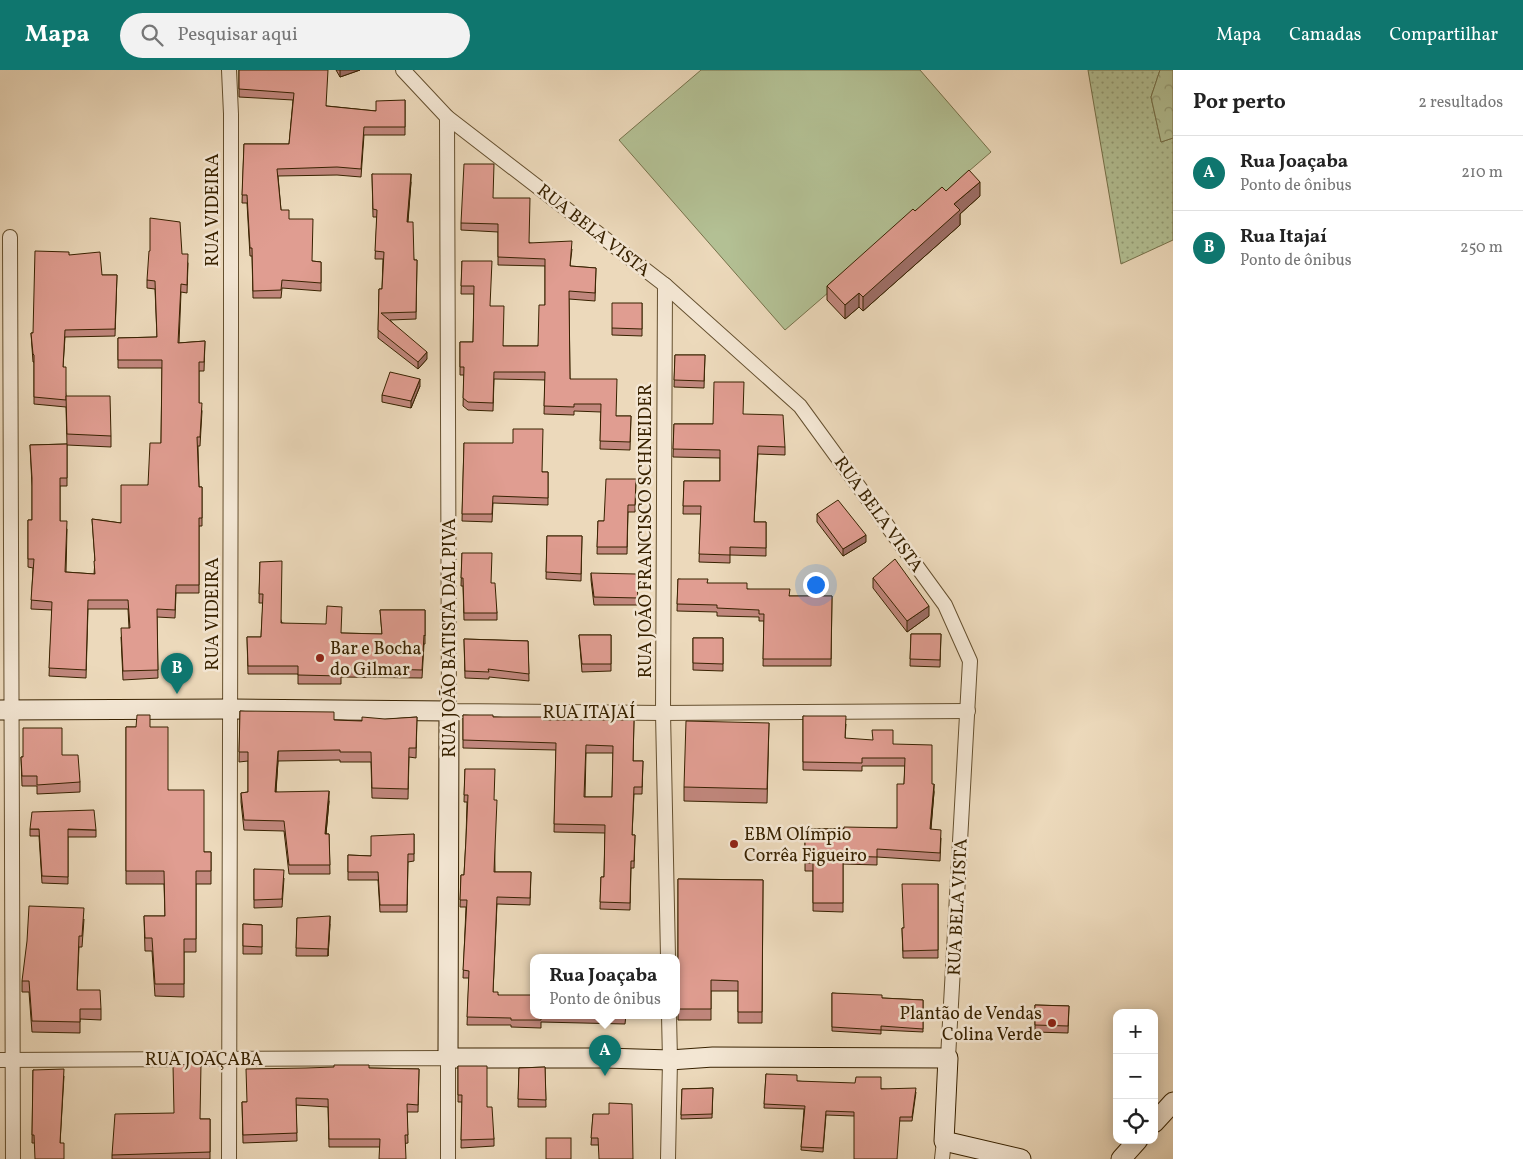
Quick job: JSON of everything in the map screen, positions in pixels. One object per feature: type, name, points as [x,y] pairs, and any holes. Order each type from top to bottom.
[{"type":"street","name":"RUA VIDEIRA","points":[[229,70],[231,114],[230,1159]]},
{"type":"street","name":"RUA BELA VISTA","points":[[403,70],[447,117],[665,285],[800,406],[945,605],[970,661],[943,1150]]},
{"type":"street","name":"RUA JOÃO BATISTA DAL PIVA","points":[[447,117],[448,1159]]},
{"type":"street","points":[[10,237],[6,710],[6,1060],[13,1159]]},
{"type":"street","name":"RUA JOÃO FRANCISCO SCHNEIDER","points":[[665,285],[663,713],[668,954]]},
{"type":"street","name":"RUA ITAJAÍ","points":[[6,710],[231,709],[663,713],[968,711]]},
{"type":"street","points":[[668,1159],[669,1019]]},
{"type":"street","name":"RUA JOAÇABA","points":[[6,1060],[948,1058]]},
{"type":"street","points":[[1158,1119],[1173,1102]]},
{"type":"street","points":[[1121,1159],[1134,1144]]},
{"type":"street","points":[[943,1150],[1021,1159]]},
{"type":"green space","points":[[701,70],[920,70],[991,152],[785,330],[619,140]]},
{"type":"green space","points":[[1088,70],[1160,70],[1151,97],[1161,142],[1173,138],[1173,240],[1121,264]]},
{"type":"green space","points":[[1160,70],[1173,70],[1173,138],[1161,142],[1151,97]]},
{"type":"building","points":[[239,70],[328,70],[326,106],[376,111],[376,101],[405,100],[405,127],[364,127],[361,169],[337,167],[277,169],[281,210],[289,210],[289,219],[313,219],[312,261],[321,262],[321,283],[282,280],[281,290],[253,291],[252,248],[250,248],[247,195],[242,195],[244,144],[289,144],[294,93],[239,89]]},
{"type":"building","points":[[464,164],[494,164],[493,198],[530,198],[529,243],[572,241],[570,266],[596,268],[595,293],[569,291],[570,379],[617,379],[616,416],[631,416],[630,442],[600,441],[601,404],[574,404],[574,407],[544,406],[545,372],[494,372],[493,403],[468,402],[463,398],[464,367],[460,367],[460,342],[473,342],[474,286],[461,286],[462,261],[492,261],[490,306],[504,306],[503,346],[538,346],[539,305],[545,305],[545,259],[498,257],[498,224],[461,223]]},
{"type":"building","points":[[969,170],[980,182],[954,204],[960,210],[863,297],[859,293],[845,305],[827,286],[913,209],[915,211],[942,187],[946,191]]},
{"type":"building","points":[[372,174],[411,174],[407,222],[413,222],[414,260],[417,260],[416,312],[381,313],[427,352],[418,362],[378,330],[379,289],[382,289],[384,252],[375,251],[377,210],[373,209]]},
{"type":"building","points":[[150,218],[180,222],[182,254],[188,254],[187,285],[181,284],[178,343],[205,341],[204,362],[199,362],[199,403],[202,403],[200,437],[197,437],[199,487],[202,487],[202,518],[199,518],[199,585],[176,585],[175,610],[157,609],[158,670],[123,671],[121,628],[130,628],[128,600],[88,600],[86,670],[49,668],[52,602],[31,600],[34,559],[28,559],[28,520],[32,520],[30,445],[67,444],[67,478],[60,478],[60,521],[67,521],[65,572],[95,574],[92,519],[121,523],[121,485],[148,485],[150,443],[161,443],[162,360],[118,360],[118,338],[157,337],[155,281],[147,280],[150,251]]},
{"type":"building","points":[[35,251],[69,252],[69,255],[100,252],[102,275],[117,275],[115,329],[65,330],[63,367],[66,367],[66,400],[34,397],[34,355],[31,333],[33,333]]},
{"type":"building","points":[[612,303],[642,303],[642,329],[612,328]]},
{"type":"building","points":[[675,355],[705,355],[704,381],[674,380]]},
{"type":"building","points":[[390,372],[420,379],[411,401],[382,395]]},
{"type":"building","points":[[714,382],[744,382],[743,414],[783,415],[785,447],[758,446],[754,522],[766,522],[766,548],[730,547],[730,555],[699,554],[701,506],[683,506],[684,481],[720,481],[720,450],[673,449],[674,424],[713,424]]},
{"type":"building","points":[[66,396],[110,396],[111,436],[67,434]]},
{"type":"building","points":[[513,429],[543,429],[542,472],[548,472],[548,498],[493,496],[492,514],[462,514],[464,443],[513,443]]},
{"type":"building","points":[[606,479],[636,479],[635,505],[628,505],[627,547],[597,547],[598,521],[604,521]]},
{"type":"building","points":[[838,500],[866,535],[843,549],[817,514]]},
{"type":"building","points":[[547,536],[582,536],[581,574],[546,572]]},
{"type":"building","points":[[462,553],[492,553],[491,583],[495,583],[497,613],[464,613],[463,578],[461,578]]},
{"type":"building","points":[[895,559],[929,606],[907,621],[873,578]]},
{"type":"building","points":[[282,561],[281,623],[326,624],[327,606],[342,607],[341,633],[382,634],[380,610],[425,610],[422,670],[341,668],[341,676],[298,675],[298,666],[248,666],[247,637],[261,637],[263,594],[259,594],[260,562]]},
{"type":"building","points":[[591,573],[636,574],[638,598],[594,597]]},
{"type":"building","points":[[678,579],[708,579],[707,583],[747,583],[747,589],[790,589],[789,596],[832,596],[831,659],[763,659],[764,614],[759,614],[759,610],[717,608],[717,605],[677,604]]},
{"type":"building","points":[[911,634],[941,634],[940,660],[910,659]]},
{"type":"building","points":[[579,635],[611,635],[611,664],[582,664]]},
{"type":"building","points":[[693,638],[723,638],[723,664],[693,663]]},
{"type":"building","points":[[464,639],[528,641],[529,674],[488,669],[489,672],[465,671]]},
{"type":"building","points":[[240,711],[334,712],[334,720],[362,721],[362,717],[385,719],[417,717],[416,748],[409,748],[408,789],[372,788],[371,752],[340,752],[340,750],[278,751],[275,792],[329,791],[325,834],[329,834],[330,865],[289,865],[284,821],[244,820],[241,793],[248,792],[248,752],[239,752]]},
{"type":"building","points":[[137,715],[150,715],[150,727],[168,727],[168,790],[204,790],[204,852],[211,852],[211,871],[196,871],[196,939],[184,939],[184,984],[155,984],[152,938],[145,938],[144,916],[165,916],[164,871],[126,871],[126,727],[136,727]]},
{"type":"building","points":[[463,715],[543,717],[543,720],[634,720],[633,761],[643,761],[642,787],[634,787],[632,835],[635,835],[634,861],[631,861],[630,903],[600,902],[601,877],[604,877],[605,825],[554,824],[556,743],[463,740]],"holes":[[[586,745],[613,746],[612,797],[584,797]]]},
{"type":"building","points":[[803,716],[846,716],[845,738],[873,740],[872,730],[893,730],[893,744],[932,745],[932,784],[934,784],[930,829],[941,830],[940,853],[877,849],[877,857],[843,856],[843,903],[813,903],[813,863],[805,863],[805,829],[844,829],[844,827],[897,828],[897,784],[904,784],[905,758],[862,758],[862,763],[803,762]]},
{"type":"building","points":[[686,721],[769,723],[767,789],[684,787]]},
{"type":"building","points":[[23,728],[62,728],[62,755],[78,755],[80,782],[37,785],[37,776],[22,776]]},
{"type":"building","points":[[465,769],[495,769],[494,800],[497,800],[494,872],[531,872],[530,898],[497,897],[493,992],[498,992],[498,995],[530,995],[530,1019],[541,1020],[467,1017],[469,971],[463,970],[467,900],[460,900],[461,875],[464,875],[468,795],[464,795]]},
{"type":"building","points":[[94,810],[96,830],[68,829],[68,877],[42,876],[39,829],[30,829],[32,812]]},
{"type":"building","points":[[414,834],[414,854],[408,854],[407,905],[380,905],[378,872],[348,872],[348,855],[371,856],[371,836]]},
{"type":"building","points":[[254,869],[284,870],[282,899],[254,900]]},
{"type":"building","points":[[678,879],[763,880],[762,1012],[738,1012],[738,981],[711,980],[711,1009],[680,1009],[680,954],[678,954]]},
{"type":"building","points":[[902,884],[938,884],[938,950],[903,951]]},
{"type":"building","points":[[29,906],[84,908],[82,936],[79,936],[77,990],[100,990],[101,1009],[80,1009],[80,1022],[32,1021],[29,981],[22,981]]},
{"type":"building","points":[[330,916],[328,949],[296,948],[297,918]]},
{"type":"building","points":[[243,924],[262,925],[262,947],[243,946]]},
{"type":"building","points":[[832,993],[882,995],[882,998],[923,1000],[923,1029],[881,1026],[881,1030],[832,1027]]},
{"type":"building","name":"Plantão de Vendas Colina Verde","points":[[1035,1005],[1069,1006],[1068,1026],[1035,1025]]},
{"type":"building","points":[[201,1064],[200,1119],[210,1119],[210,1152],[112,1155],[115,1114],[174,1113],[173,1065]]},
{"type":"building","points":[[334,1065],[369,1065],[369,1068],[419,1069],[418,1105],[407,1104],[408,1135],[405,1135],[406,1159],[379,1159],[380,1139],[329,1139],[328,1099],[296,1098],[297,1133],[243,1135],[242,1102],[247,1102],[246,1069],[334,1067]]},
{"type":"building","points":[[458,1066],[487,1066],[487,1107],[492,1107],[494,1139],[461,1140],[462,1095],[458,1095]]},
{"type":"building","points":[[545,1067],[546,1100],[518,1099],[519,1068]]},
{"type":"building","points":[[64,1069],[60,1143],[64,1143],[64,1159],[35,1159],[34,1135],[32,1135],[33,1070]]},
{"type":"building","points":[[766,1074],[797,1075],[797,1081],[855,1083],[856,1077],[881,1077],[881,1089],[916,1088],[912,1117],[900,1117],[897,1159],[854,1159],[854,1112],[826,1111],[823,1148],[801,1147],[805,1106],[764,1104]]},
{"type":"building","points":[[713,1088],[712,1114],[681,1115],[682,1089]]},
{"type":"building","points":[[609,1103],[632,1104],[633,1159],[599,1159],[598,1138],[591,1138],[593,1114],[609,1114]]},
{"type":"building","points":[[546,1138],[571,1138],[571,1159],[546,1159]]},
{"type":"place","name":"Bar e Bocha do Gilmar","points":[[320,658]]},
{"type":"place","name":"Rua Itajaí","points":[[177,694]]},
{"type":"place","name":"EBM Olímpio Corrêa Figueiro","points":[[734,844]]},
{"type":"place","name":"Plantão de Vendas Colina Verde","points":[[1052,1023]]},
{"type":"place","name":"Rua Joaçaba","points":[[605,1076]]}]
